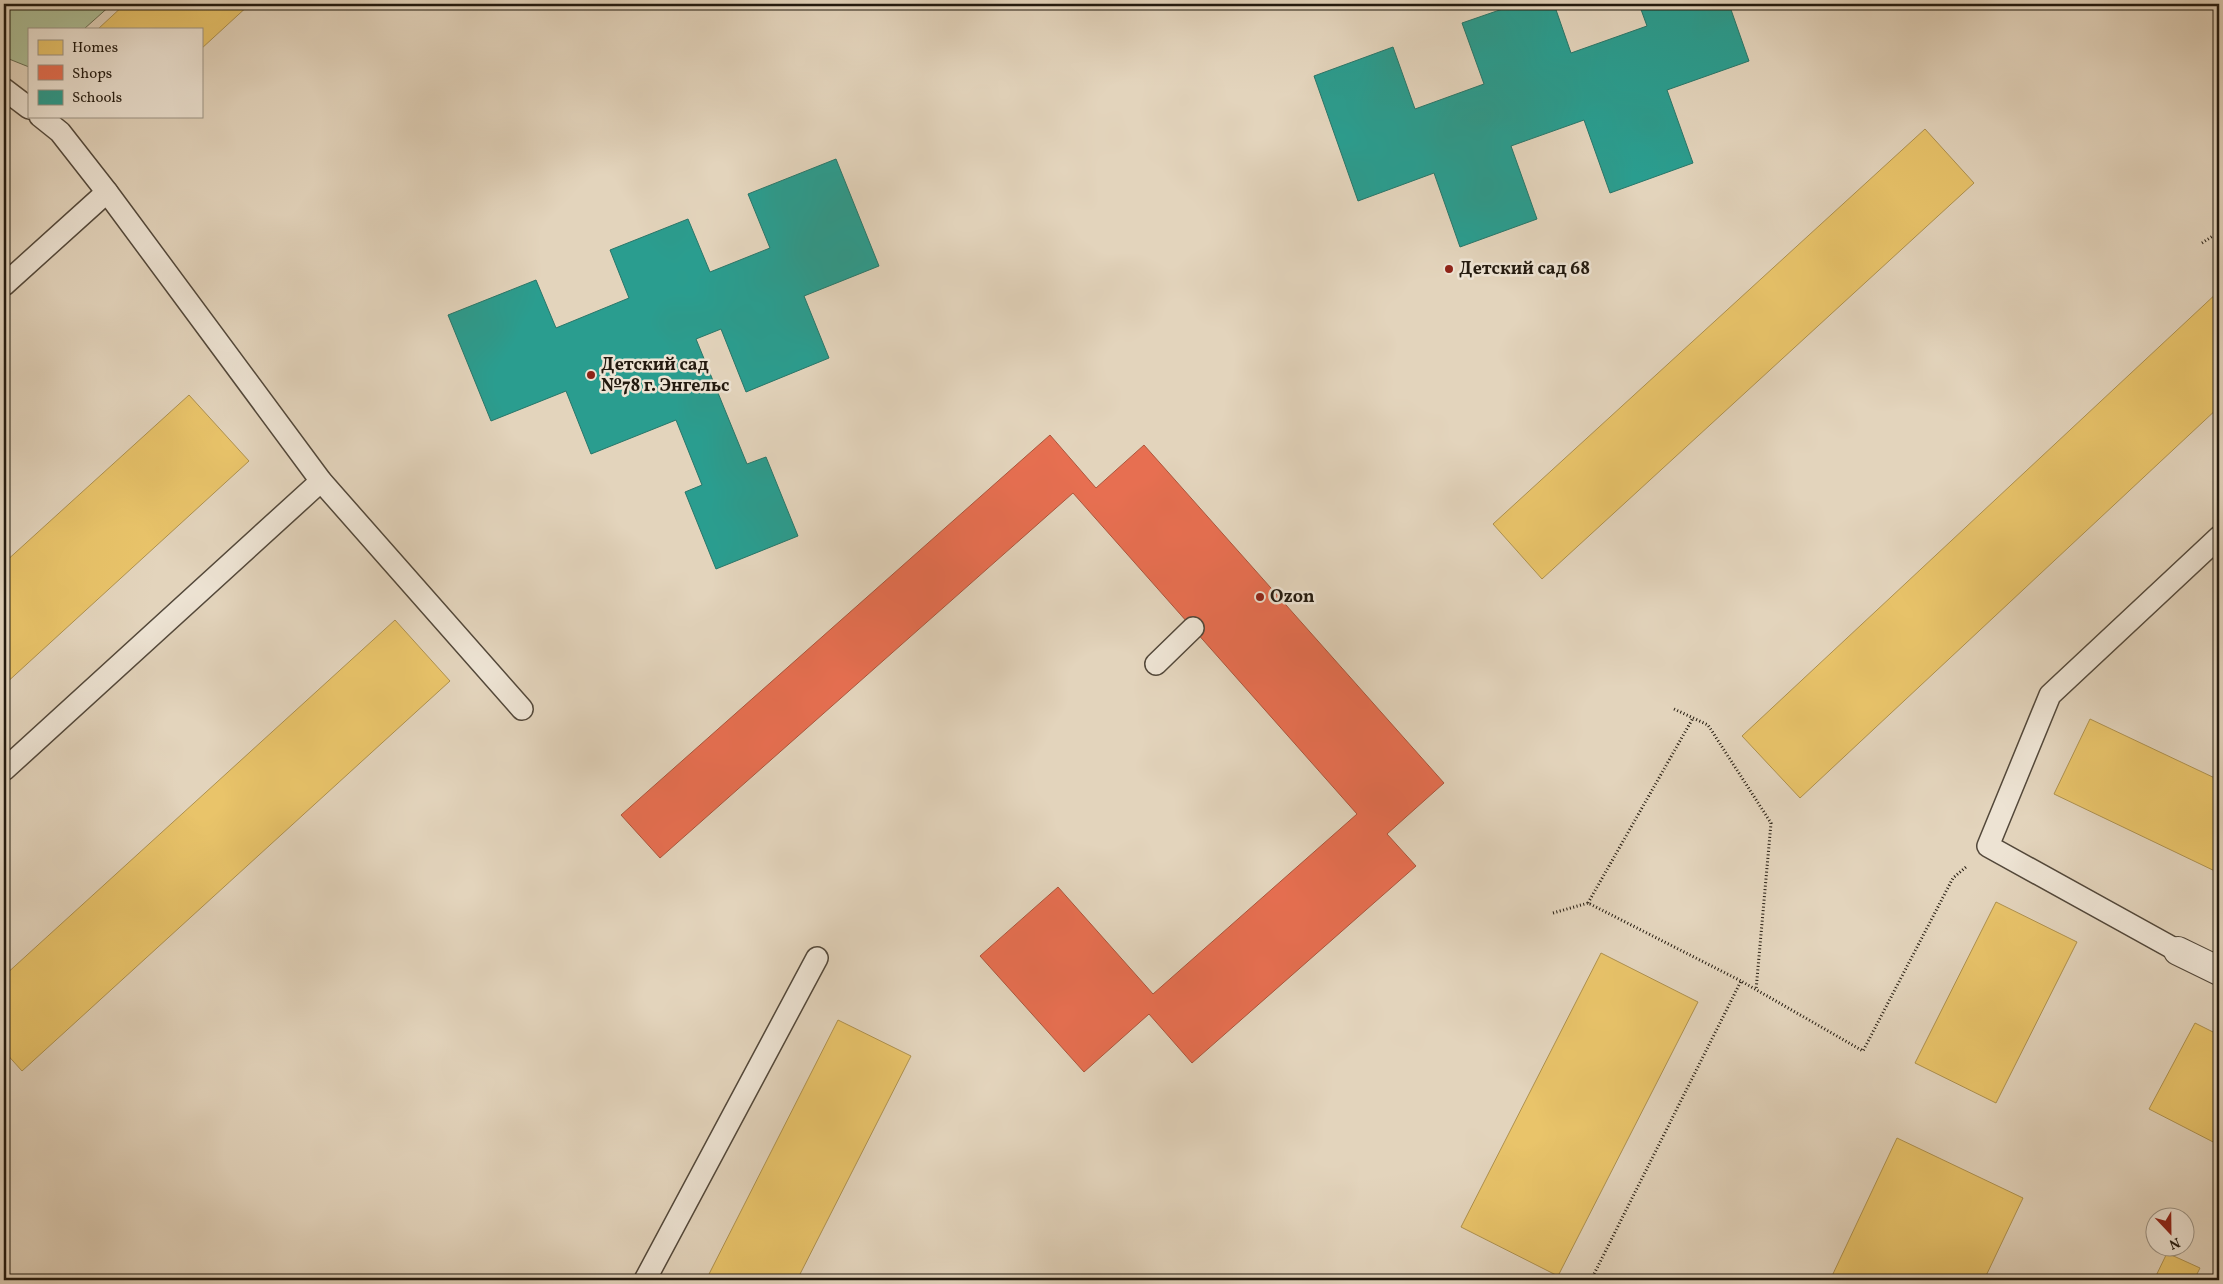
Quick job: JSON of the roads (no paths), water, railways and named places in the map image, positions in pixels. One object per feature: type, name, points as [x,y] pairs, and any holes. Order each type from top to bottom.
[{"type":"street","points":[[2178,951],[2219,971]]},
{"type":"lane","points":[[4,89],[28,107]]},
{"type":"lane","points":[[42,118],[60,132],[107,192],[321,481],[522,709]]},
{"type":"lane","points":[[4,285],[107,192]]},
{"type":"lane","points":[[4,770],[321,481]]},
{"type":"lane","points":[[2178,951],[1988,846],[2050,695],[2219,537]]},
{"type":"lane","points":[[1156,664],[1193,628]]},
{"type":"lane","points":[[645,1280],[817,958]]},
{"type":"place","name":"Детский сад 68","points":[[1449,269]]},
{"type":"place","name":"Детский сад №78 г. Энгельс","points":[[591,375]]},
{"type":"place","name":"Ozon","points":[[1260,597]]}]
